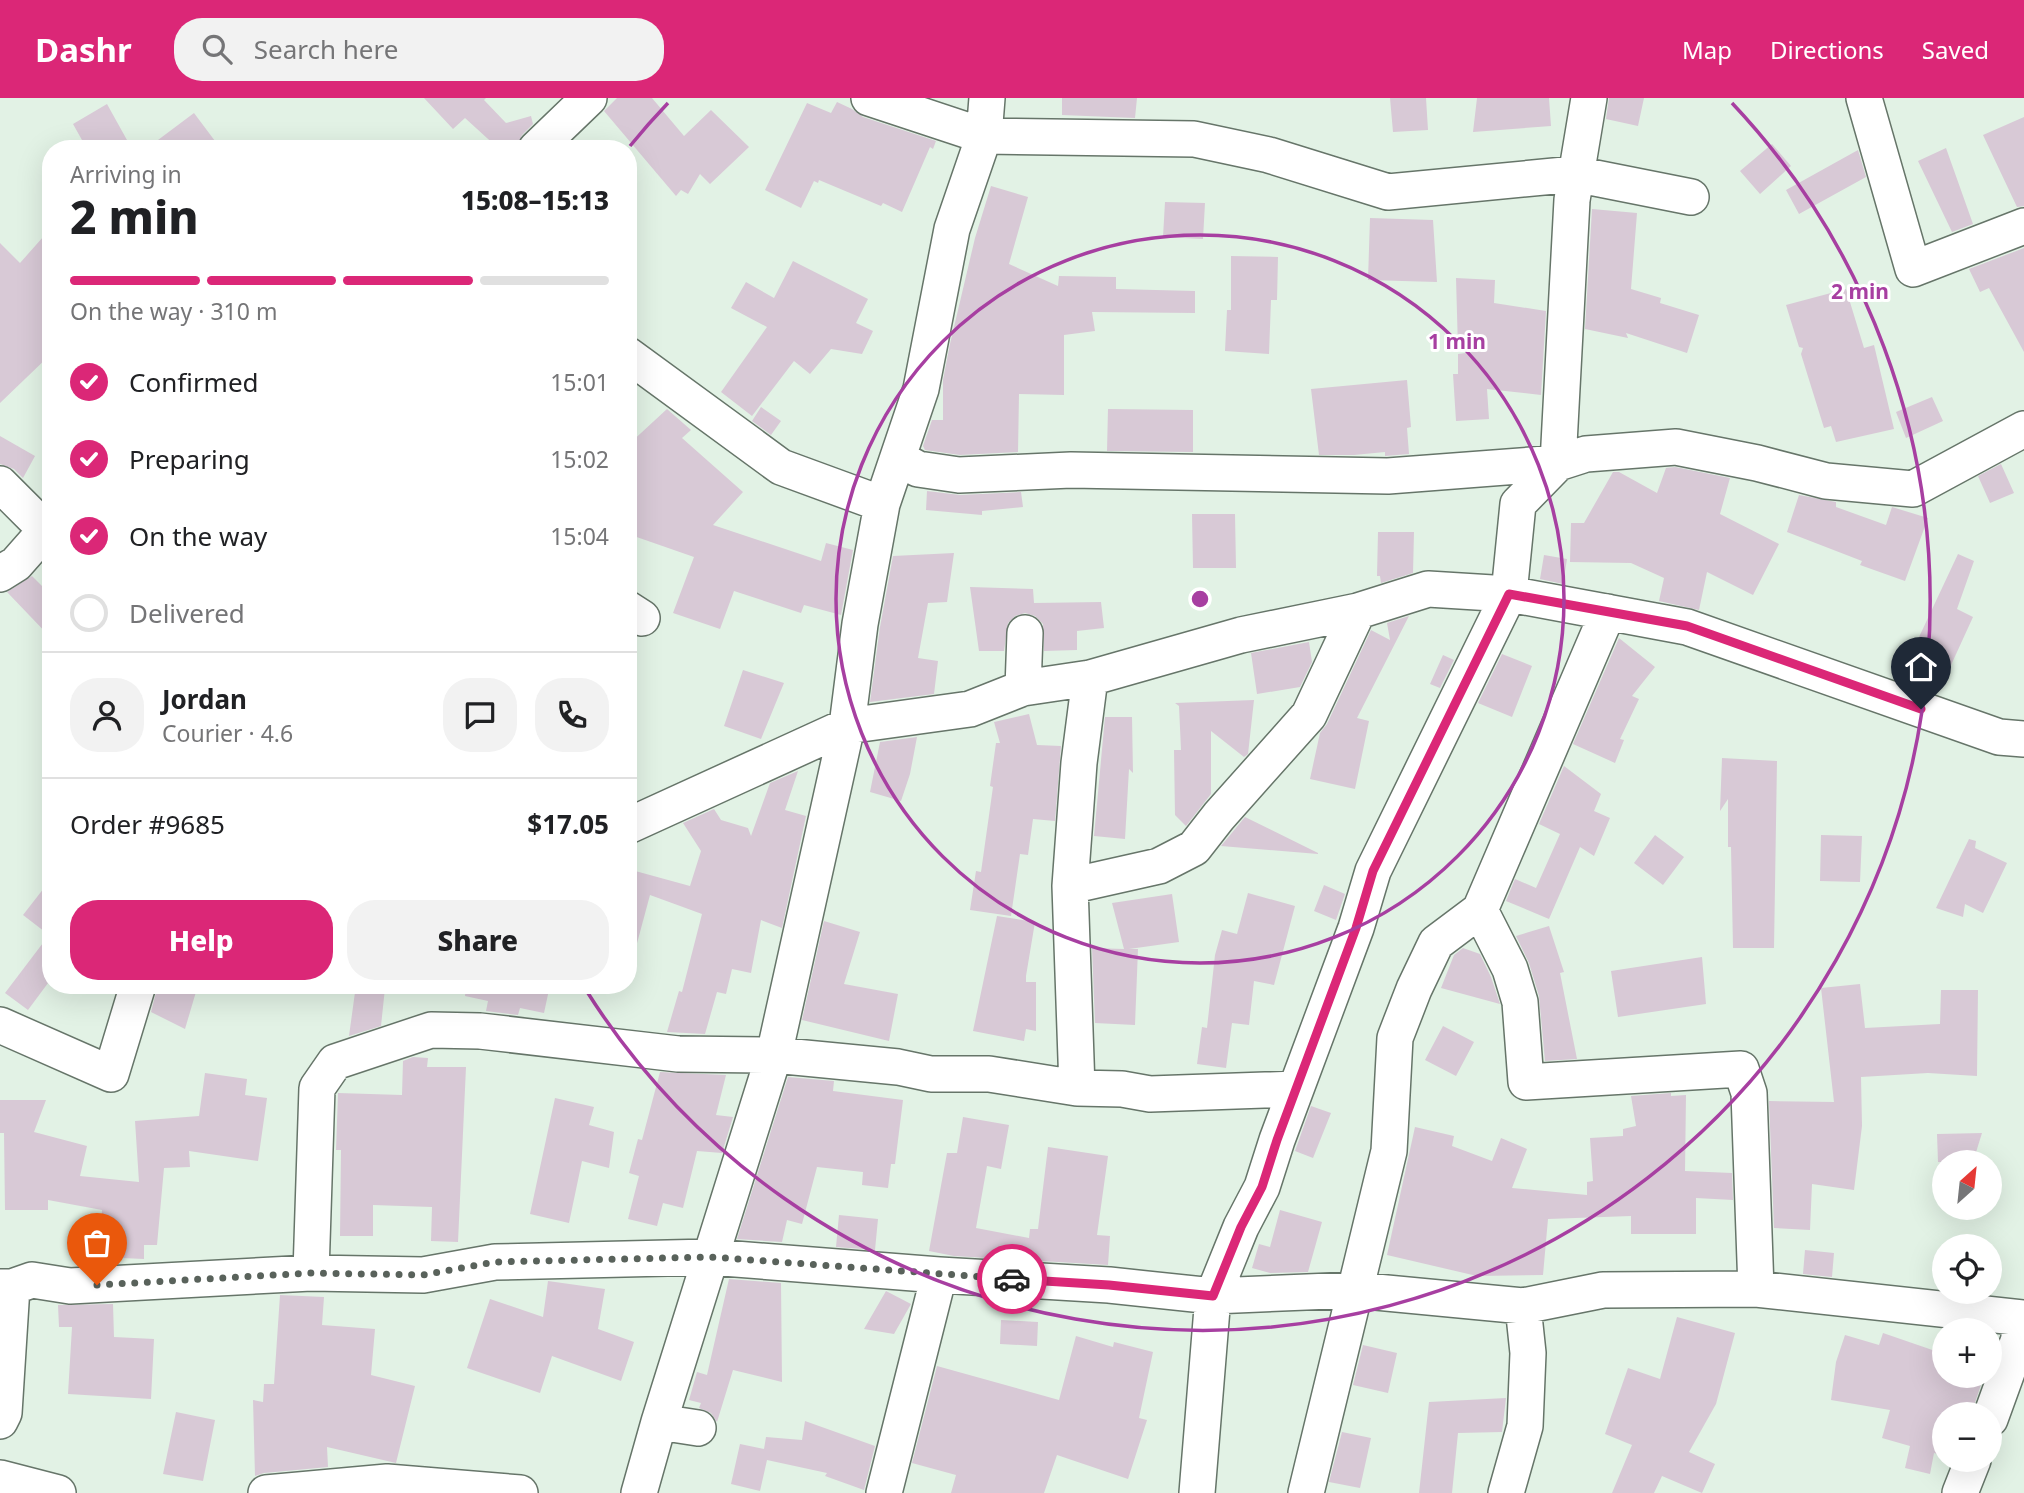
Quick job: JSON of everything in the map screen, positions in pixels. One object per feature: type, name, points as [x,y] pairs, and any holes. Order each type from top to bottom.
[{"type":"street","points":[[545,140],[589,98]]},
{"type":"street","points":[[869,98],[984,136],[1194,139],[1269,155],[1388,192],[1575,174],[1691,197]]},
{"type":"street","points":[[639,1493],[774,1055],[847,726],[860,624],[883,504],[921,389],[952,229],[984,136],[987,98]]},
{"type":"street","points":[[1197,1493],[1213,1296],[1241,1227],[1262,1187],[1356,928],[1373,871],[1509,594],[1518,504],[1558,463],[1575,174],[1588,98]]},
{"type":"street","points":[[1864,98],[1913,269],[2024,226]]},
{"type":"street","points":[[637,362],[781,467],[883,504]]},
{"type":"street","points":[[898,458],[918,469],[959,475],[1071,470],[1388,476],[1558,463],[1586,454],[1676,447],[1757,463],[1826,481],[1913,489],[2024,429]]},
{"type":"street","points":[[0,484],[42,523]]},
{"type":"street","points":[[0,574],[16,564],[42,536]]},
{"type":"street","points":[[637,821],[847,726],[970,709],[1023,688],[1090,678],[1241,635],[1358,611],[1428,589],[1509,594],[1687,626],[1999,737],[2024,739]]},
{"type":"street","points":[[1070,886],[1159,866],[1194,848],[1309,715],[1358,611]]},
{"type":"street","points":[[1306,1493],[1390,1151],[1395,1038],[1436,943],[1480,910],[1608,612]]},
{"type":"street","points":[[1023,688],[1025,633]]},
{"type":"street","points":[[1077,1087],[1070,886],[1079,763],[1090,678]]},
{"type":"street","points":[[1480,910],[1510,969],[1520,1002],[1526,1082],[1741,1069],[1749,1093],[1756,1289]]},
{"type":"street","points":[[0,1025],[111,1074],[135,994]]},
{"type":"street","points":[[311,1273],[317,1088],[335,1062],[431,1030],[480,1031],[678,1054],[774,1055],[898,1067],[931,1074],[989,1074],[1150,1094],[1296,1089]]},
{"type":"street","points":[[0,1421],[4,1413],[6,1287],[32,1280],[70,1286],[311,1273],[423,1275],[495,1262],[710,1257],[1109,1285],[1213,1296],[1355,1290],[1523,1306],[1603,1290],[1756,1289],[2022,1318],[2019,1339],[1996,1402]]},
{"type":"street","points":[[884,1493],[939,1275]]},
{"type":"street","points":[[1506,1493],[1525,1426],[1528,1353],[1523,1306]]},
{"type":"street","points":[[659,1422],[698,1427]]},
{"type":"street","points":[[1960,1493],[1968,1472]]},
{"type":"street","points":[[0,1478],[58,1493]]},
{"type":"street","points":[[266,1493],[385,1488],[520,1493]]},
{"type":"building","points":[[424,98],[486,98],[484,100],[506,123],[531,116],[533,124],[520,140],[489,140],[465,118],[453,129]]},
{"type":"building","points":[[617,98],[652,98],[684,136],[711,110],[749,147],[710,184],[700,174],[688,194],[681,190],[676,196],[637,150],[637,140],[629,140],[604,111]]},
{"type":"building","points":[[1062,98],[1137,98],[1135,118],[1062,115]]},
{"type":"building","points":[[1390,98],[1426,98],[1428,130],[1393,132]]},
{"type":"building","points":[[1477,98],[1549,98],[1551,126],[1473,132]]},
{"type":"building","points":[[1609,98],[1644,98],[1638,126],[1606,119]]},
{"type":"building","points":[[837,102],[863,117],[936,141],[933,149],[930,147],[902,212],[819,180],[818,183],[814,181],[801,208],[765,190],[807,103],[831,113]]},
{"type":"building","points":[[107,104],[127,140],[82,140],[73,124]]},
{"type":"building","points":[[194,113],[214,140],[158,140]]},
{"type":"building","points":[[2024,117],[2024,206],[2017,207],[1983,135]]},
{"type":"building","points":[[1772,144],[1791,166],[1760,194],[1740,171]]},
{"type":"building","points":[[1946,148],[1973,224],[1952,232],[1918,161]]},
{"type":"building","points":[[1858,150],[1866,177],[1799,214],[1786,190]]},
{"type":"building","points":[[991,186],[1028,197],[1009,264],[1058,286],[1059,276],[1116,277],[1116,289],[1195,291],[1195,313],[1092,312],[1095,331],[1064,335],[1064,395],[1019,394],[1018,452],[960,455],[925,450],[923,446],[932,420],[943,420],[943,380],[950,344],[975,238]]},
{"type":"building","points":[[1165,202],[1205,203],[1203,239],[1163,237]]},
{"type":"building","points":[[1592,209],[1637,213],[1631,289],[1661,298],[1660,303],[1699,315],[1687,353],[1626,333],[1628,338],[1585,329]]},
{"type":"building","points":[[1370,218],[1433,220],[1437,282],[1368,280]]},
{"type":"building","points":[[42,238],[42,363],[0,403],[0,243],[20,263]]},
{"type":"building","points":[[2024,248],[2024,352],[1989,288],[1980,292],[1969,269]]},
{"type":"building","points":[[1231,256],[1278,257],[1277,300],[1271,300],[1269,354],[1225,351],[1227,310],[1231,310]]},
{"type":"building","points":[[793,261],[868,299],[856,323],[873,331],[862,354],[831,349],[810,374],[794,361],[752,416],[721,392],[767,327],[731,308],[746,282],[774,298]]},
{"type":"building","points":[[1456,278],[1495,280],[1494,303],[1546,311],[1541,395],[1487,389],[1489,419],[1456,421],[1453,374],[1458,374],[1458,354],[1473,352],[1458,349]]},
{"type":"building","points":[[1846,289],[1864,348],[1874,345],[1894,429],[1836,442],[1831,426],[1824,428],[1801,354],[1803,348],[1799,347],[1786,305]]},
{"type":"building","points":[[1407,380],[1411,427],[1407,428],[1409,454],[1385,456],[1385,452],[1319,455],[1311,389]]},
{"type":"building","points":[[1932,397],[1943,421],[1906,438],[1896,412]]},
{"type":"building","points":[[761,407],[781,421],[771,435],[752,421]]},
{"type":"building","points":[[667,409],[691,430],[682,438],[743,492],[713,525],[821,561],[826,543],[853,550],[841,615],[804,605],[801,613],[734,591],[720,629],[673,613],[694,557],[637,537],[637,437]]},
{"type":"building","points":[[1108,409],[1193,410],[1193,452],[1107,451]]},
{"type":"building","points":[[0,436],[35,456],[23,478],[14,469],[0,464]]},
{"type":"building","points":[[2001,464],[2014,493],[1990,503],[1978,476]]},
{"type":"building","points":[[1675,467],[1730,478],[1720,514],[1779,544],[1753,595],[1707,572],[1699,610],[1659,601],[1664,578],[1631,563],[1570,562],[1571,523],[1584,523],[1613,472],[1619,472],[1657,493],[1666,468]]},
{"type":"building","points":[[927,491],[960,495],[1021,492],[1023,507],[982,511],[982,515],[926,510]]},
{"type":"building","points":[[1799,495],[1836,502],[1836,507],[1886,525],[1892,507],[1928,518],[1905,581],[1860,565],[1862,561],[1787,532]]},
{"type":"building","points":[[1192,514],[1235,514],[1236,568],[1193,568]]},
{"type":"building","points":[[1378,532],[1414,532],[1413,573],[1381,583],[1380,576],[1377,576]]},
{"type":"building","points":[[954,553],[947,602],[928,603],[918,658],[938,661],[934,694],[870,702],[893,556]]},
{"type":"building","points":[[1958,554],[1974,561],[1957,609],[1973,617],[1941,687],[1904,669]]},
{"type":"building","points":[[1544,555],[1567,559],[1563,584],[1540,579]]},
{"type":"building","points":[[32,576],[42,586],[42,629],[7,592]]},
{"type":"building","points":[[970,587],[1033,589],[1034,603],[1101,602],[1104,628],[1077,631],[1077,650],[1044,651],[1043,624],[1035,616],[1025,613],[1015,616],[1008,623],[1004,651],[979,651]]},
{"type":"building","points":[[1409,616],[1357,718],[1369,721],[1355,789],[1310,779],[1320,733],[1327,724],[1371,630],[1390,640],[1387,623]]},
{"type":"building","points":[[1619,638],[1655,667],[1632,696],[1639,699],[1620,739],[1624,740],[1615,763],[1573,744]]},
{"type":"building","points":[[1309,642],[1312,662],[1300,687],[1257,694],[1251,653]]},
{"type":"building","points":[[1502,654],[1532,666],[1512,717],[1478,703]]},
{"type":"building","points":[[1443,655],[1454,660],[1440,688],[1430,684]]},
{"type":"building","points":[[743,670],[784,683],[761,739],[724,726]]},
{"type":"building","points":[[1254,700],[1248,754],[1244,757],[1211,731],[1211,794],[1186,826],[1175,815],[1174,750],[1181,750],[1179,706],[1175,703]]},
{"type":"building","points":[[1029,714],[1037,745],[1061,746],[1055,821],[1033,819],[1028,855],[1020,854],[1011,916],[970,910],[976,871],[981,872],[993,787],[990,786],[996,743],[1000,743],[994,722]]},
{"type":"building","points":[[1105,717],[1132,717],[1133,773],[1129,769],[1125,839],[1094,836]]},
{"type":"building","points":[[917,737],[910,774],[901,801],[870,792],[880,742]]},
{"type":"building","points":[[1722,758],[1777,761],[1774,948],[1733,948],[1728,799],[1720,811]]},
{"type":"building","points":[[1564,766],[1601,794],[1594,811],[1610,818],[1594,856],[1580,847],[1549,919],[1506,901],[1515,879],[1536,888],[1560,834],[1539,824]]},
{"type":"building","points":[[798,771],[785,810],[806,816],[782,928],[761,920],[751,973],[732,969],[726,994],[717,992],[705,1034],[667,1032],[679,991],[682,992],[702,914],[650,895],[637,943],[637,871],[690,886],[701,851],[683,823],[714,809],[721,820],[748,828],[751,836],[770,783]]},
{"type":"building","points":[[1245,817],[1318,853],[1318,854],[1221,846]]},
{"type":"building","points":[[1655,835],[1684,857],[1663,885],[1634,863]]},
{"type":"building","points":[[1821,835],[1862,836],[1860,882],[1820,881]]},
{"type":"building","points":[[1969,839],[1976,841],[1975,848],[2007,863],[1983,913],[1965,904],[1963,917],[1936,908]]},
{"type":"building","points":[[1324,885],[1345,894],[1336,920],[1314,911]]},
{"type":"building","points":[[42,891],[42,930],[23,915]]},
{"type":"building","points":[[1248,893],[1295,906],[1274,985],[1254,981],[1249,1025],[1232,1023],[1226,1068],[1197,1064],[1202,1027],[1207,1028],[1215,955],[1222,930],[1237,934]]},
{"type":"building","points":[[1172,894],[1179,942],[1129,949],[1138,949],[1135,1025],[1095,1023],[1092,948],[1124,949],[1112,903]]},
{"type":"building","points":[[997,916],[1035,922],[1026,982],[1036,982],[1036,1031],[1026,1029],[1024,1041],[973,1031]]},
{"type":"building","points":[[824,921],[860,932],[844,984],[898,994],[889,1041],[802,1020]]},
{"type":"building","points":[[1549,926],[1564,972],[1560,973],[1577,1059],[1545,1061],[1539,996],[1529,963],[1516,936]]},
{"type":"building","points":[[42,944],[42,991],[28,1010],[5,993]]},
{"type":"building","points":[[1463,948],[1480,954],[1500,1004],[1441,988],[1454,955]]},
{"type":"building","points":[[1702,957],[1706,1004],[1618,1017],[1611,971]]},
{"type":"building","points":[[1860,984],[1865,1028],[1940,1024],[1941,990],[1978,990],[1977,1076],[1928,1073],[1861,1077],[1862,1126],[1854,1190],[1812,1184],[1810,1230],[1774,1228],[1769,1101],[1834,1102],[1821,988]]},
{"type":"building","points":[[156,994],[195,994],[185,1029],[151,1012]]},
{"type":"building","points":[[355,994],[384,994],[381,1026],[349,1036]]},
{"type":"building","points":[[548,994],[544,1013],[520,1008],[518,1015],[486,1011],[488,1001],[465,996]]},
{"type":"building","points":[[1443,1026],[1474,1042],[1456,1076],[1425,1060]]},
{"type":"building","points":[[413,1057],[428,1058],[427,1067],[466,1067],[458,1242],[431,1241],[432,1207],[373,1205],[373,1236],[340,1236],[341,1150],[336,1150],[338,1093],[402,1095],[403,1061]]},
{"type":"building","points":[[660,1072],[726,1075],[716,1115],[733,1117],[722,1153],[697,1151],[683,1208],[663,1203],[657,1226],[628,1219],[639,1176],[629,1173],[638,1139],[642,1140]]},
{"type":"building","points":[[205,1073],[247,1079],[245,1095],[267,1098],[258,1161],[189,1151],[190,1167],[164,1168],[157,1245],[144,1245],[144,1259],[100,1257],[102,1210],[48,1200],[48,1210],[5,1210],[4,1133],[0,1133],[0,1100],[46,1100],[34,1132],[87,1146],[80,1176],[139,1182],[135,1121],[199,1116]]},
{"type":"building","points":[[788,1077],[834,1081],[833,1091],[903,1100],[895,1164],[891,1164],[888,1188],[862,1185],[863,1172],[817,1167],[802,1224],[787,1220],[782,1242],[737,1239]]},
{"type":"building","points":[[1671,1093],[1671,1096],[1686,1095],[1685,1171],[1732,1173],[1733,1200],[1696,1198],[1696,1234],[1631,1234],[1631,1216],[1548,1219],[1543,1275],[1477,1276],[1387,1255],[1415,1127],[1454,1136],[1452,1146],[1492,1161],[1501,1138],[1527,1149],[1512,1188],[1587,1195],[1587,1182],[1593,1181],[1590,1138],[1623,1136],[1623,1129],[1636,1126],[1631,1096]]},
{"type":"building","points":[[555,1098],[594,1107],[589,1125],[614,1132],[609,1168],[582,1161],[569,1223],[530,1214]]},
{"type":"building","points":[[1311,1106],[1331,1113],[1313,1158],[1295,1151]]},
{"type":"building","points":[[963,1117],[1009,1125],[1001,1169],[987,1166],[976,1228],[1029,1238],[1030,1229],[1038,1229],[1048,1147],[1108,1156],[1097,1235],[1110,1236],[1108,1265],[954,1256],[929,1251],[947,1153],[957,1153]]},
{"type":"building","points":[[1982,1133],[1977,1150],[1938,1150],[1937,1134]]},
{"type":"building","points":[[1280,1210],[1322,1222],[1308,1272],[1270,1273],[1252,1268],[1259,1244],[1270,1247]]},
{"type":"building","points":[[839,1215],[878,1219],[875,1250],[836,1247]]},
{"type":"building","points":[[1805,1250],[1834,1253],[1832,1277],[1803,1274]]},
{"type":"building","points":[[729,1279],[781,1283],[782,1382],[733,1370],[717,1422],[711,1413],[699,1408],[701,1403],[689,1400],[697,1372],[707,1375]]},
{"type":"building","points":[[548,1281],[605,1289],[598,1329],[634,1342],[621,1381],[552,1356],[540,1393],[467,1368],[490,1299],[543,1317]]},
{"type":"building","points":[[886,1291],[911,1304],[894,1334],[864,1329]]},
{"type":"building","points":[[280,1295],[324,1297],[322,1325],[375,1329],[371,1375],[415,1386],[396,1463],[327,1447],[328,1467],[255,1476],[253,1400],[263,1402],[264,1384],[274,1384]]},
{"type":"building","points":[[113,1304],[114,1337],[154,1339],[151,1399],[68,1394],[72,1327],[59,1327],[58,1305]]},
{"type":"building","points":[[1677,1317],[1735,1333],[1716,1404],[1689,1452],[1715,1464],[1702,1493],[1662,1476],[1654,1493],[1612,1493],[1632,1445],[1605,1434],[1628,1368],[1660,1379]]},
{"type":"building","points":[[1001,1320],[1038,1322],[1037,1346],[1000,1344]]},
{"type":"building","points":[[1883,1333],[1932,1350],[1932,1388],[1980,1388],[1975,1402],[1932,1402],[1930,1474],[1905,1468],[1910,1446],[1882,1438],[1890,1410],[1831,1400],[1836,1362],[1845,1335],[1879,1345]]},
{"type":"building","points":[[1076,1336],[1113,1347],[1114,1342],[1153,1352],[1139,1418],[1147,1420],[1128,1479],[1057,1455],[1044,1493],[951,1493],[956,1475],[912,1463],[937,1366],[1059,1400]]},
{"type":"building","points":[[1363,1345],[1397,1353],[1388,1393],[1353,1385]]},
{"type":"building","points":[[1506,1398],[1502,1432],[1458,1433],[1452,1493],[1419,1493],[1429,1402]]},
{"type":"building","points":[[176,1412],[215,1420],[203,1481],[163,1474]]},
{"type":"building","points":[[805,1421],[875,1446],[864,1490],[825,1476],[827,1473],[767,1460],[760,1491],[731,1484],[740,1444],[764,1449],[766,1437],[802,1440]]},
{"type":"building","points":[[1342,1432],[1371,1438],[1360,1488],[1329,1482]]},
{"type":"way so far","points":[[97,1285],[311,1273],[423,1275],[495,1262],[710,1257],[1012,1279]]},
{"type":"route","points":[[1012,1279],[1109,1285],[1213,1296],[1241,1227],[1262,1187],[1356,928],[1373,871],[1509,594],[1687,626],[1921,709]]}]
